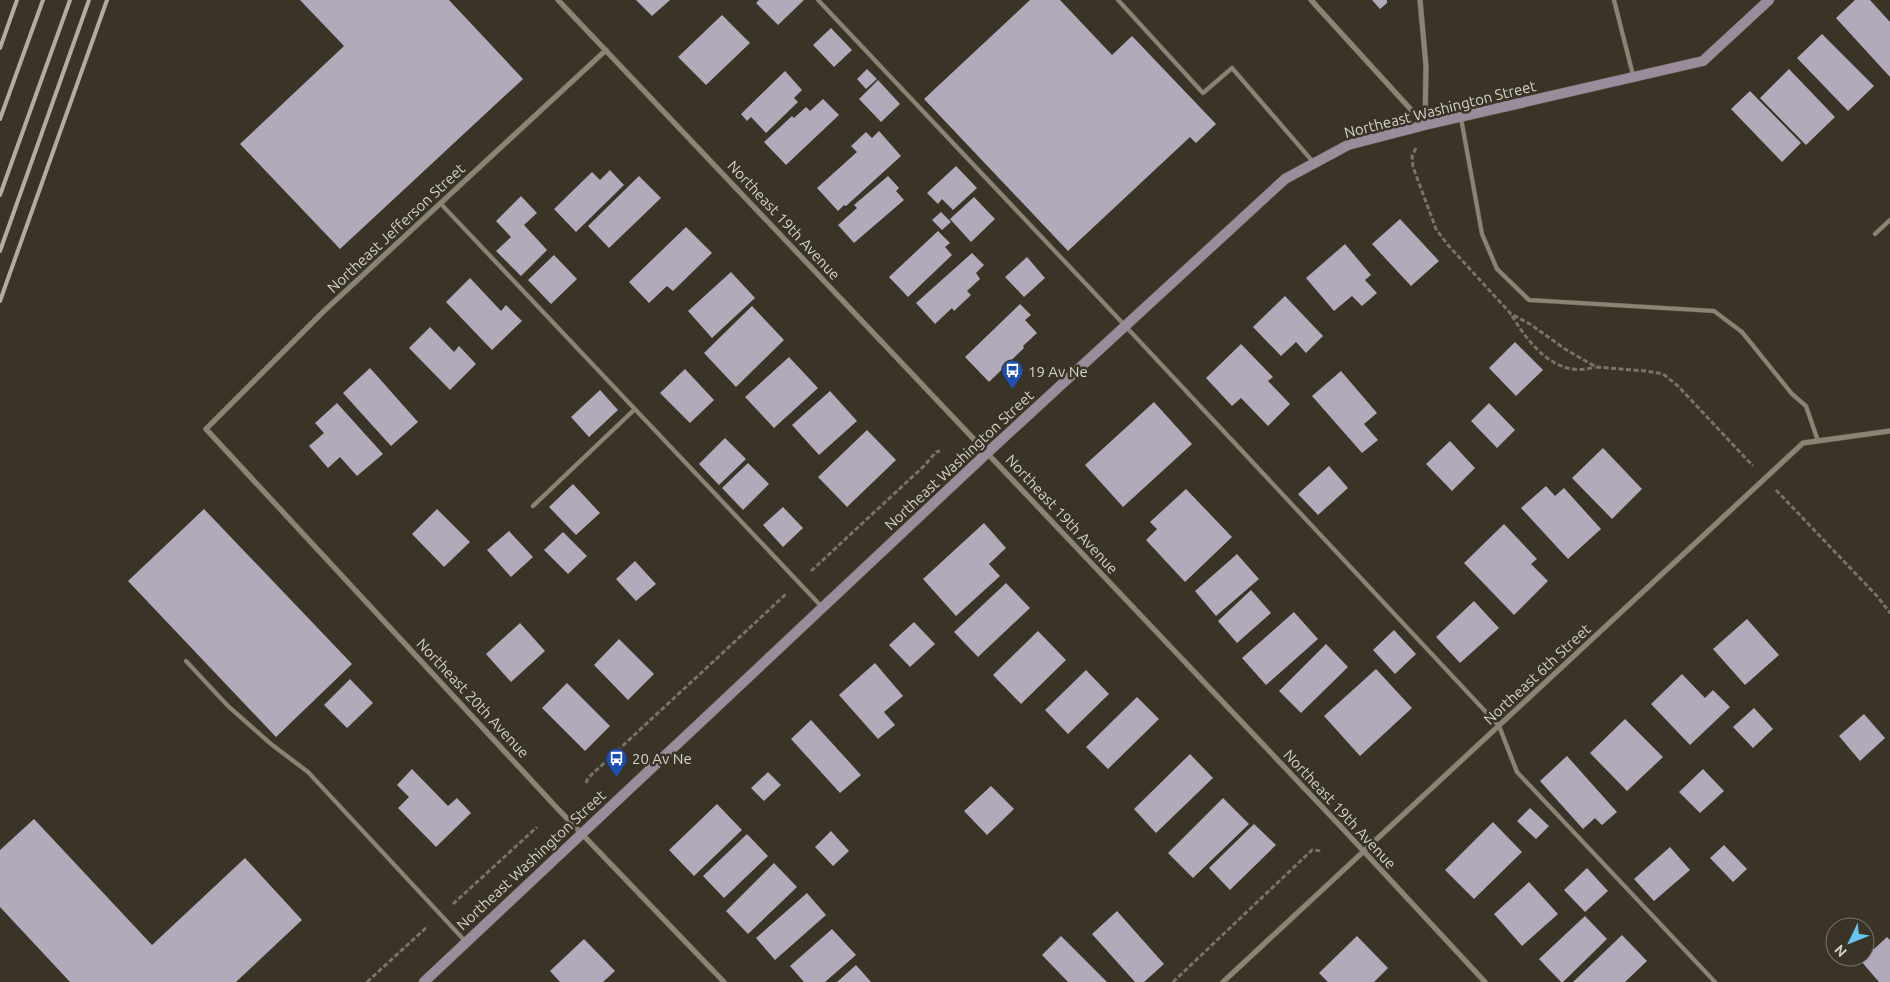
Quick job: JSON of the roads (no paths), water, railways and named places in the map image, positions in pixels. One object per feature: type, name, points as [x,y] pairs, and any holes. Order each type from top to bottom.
[{"type":"street","name":"Northeast 19th Avenue","points":[[558,0],[988,453],[1485,982]]},
{"type":"street","points":[[1311,0],[1425,125]]},
{"type":"street","points":[[1420,0],[1426,66],[1425,125]]},
{"type":"street","name":"Northeast Washington Street","points":[[424,982],[822,607],[1285,179],[1348,145],[1425,125],[1703,61],[1769,0]]},
{"type":"street","name":"Northeast Jefferson Street","points":[[206,429],[323,312],[606,50]]},
{"type":"street","name":"Northeast 20th Avenue","points":[[206,429],[581,833],[724,982]]},
{"type":"street","name":"Northeast 6th Street","points":[[1223,982],[1803,443],[1890,431]]},
{"type":"lane","points":[[818,0],[1126,326],[1499,726],[1517,772],[1715,982]]},
{"type":"lane","points":[[1118,0],[1203,93],[1232,68],[1314,163]]},
{"type":"lane","points":[[1614,0],[1634,77]]},
{"type":"lane","points":[[1461,118],[1482,234],[1497,269],[1528,300],[1714,311],[1742,332],[1792,394],[1806,406],[1818,441]]},
{"type":"lane","points":[[441,204],[822,607]]},
{"type":"lane","points":[[1875,234],[1890,220]]},
{"type":"lane","points":[[532,506],[635,409]]},
{"type":"lane","points":[[186,661],[228,706],[271,744],[308,772],[466,942]]},
{"type":"railway","points":[[0,48],[17,0]]},
{"type":"railway","points":[[0,119],[43,0]]},
{"type":"railway","points":[[0,195],[70,0]]},
{"type":"railway","points":[[0,251],[89,0]]},
{"type":"railway","points":[[0,301],[107,0]]},
{"type":"place","name":"19 Av Ne","points":[[1012,390]]},
{"type":"place","name":"20 Av Ne","points":[[616,777]]}]
